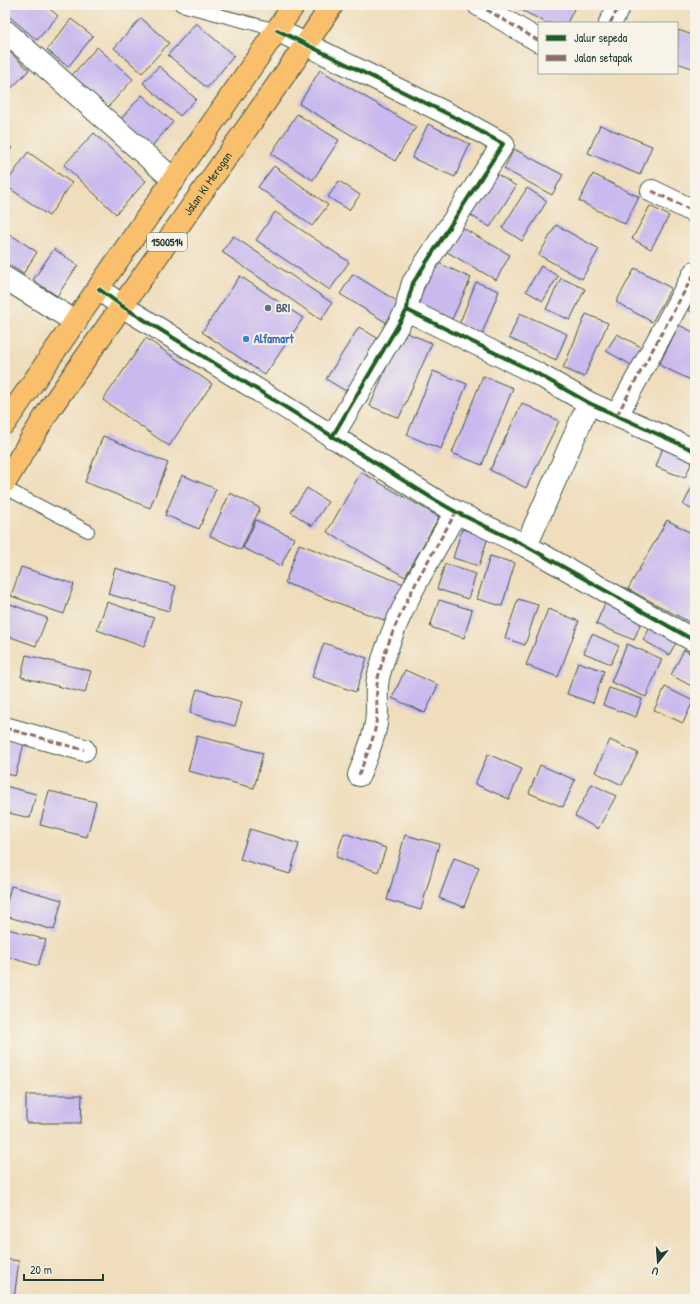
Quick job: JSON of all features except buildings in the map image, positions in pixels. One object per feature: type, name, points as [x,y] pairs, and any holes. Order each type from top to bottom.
[{"type":"highway","name":"1500514","points":[[5,423],[294,5]]},
{"type":"highway","name":"Jalan Ki Merogan","points":[[5,482],[51,407],[332,5]]},
{"type":"street","points":[[479,5],[538,40]]},
{"type":"street","points":[[611,22],[620,5]]},
{"type":"street","points":[[277,30],[458,119],[503,144],[413,283],[407,310],[332,437]]},
{"type":"street","points":[[5,31],[174,180]]},
{"type":"street","points":[[652,191],[695,212]]},
{"type":"street","points":[[617,415],[695,272]]},
{"type":"street","points":[[5,278],[76,322]]},
{"type":"street","points":[[99,289],[122,306],[332,437],[456,512],[526,546],[695,641]]},
{"type":"street","points":[[407,310],[536,373],[589,403],[695,451]]},
{"type":"street","points":[[526,546],[589,403]]},
{"type":"street","points":[[359,775],[376,724],[376,688],[389,639],[407,598],[456,512]]},
{"type":"street","points":[[5,728],[84,750]]},
{"type":"lane","points":[[181,5],[277,30]]},
{"type":"lane","points":[[5,488],[88,531]]},
{"type":"marked path","points":[[479,5],[538,40]]},
{"type":"marked path","points":[[611,22],[620,5]]},
{"type":"marked path","points":[[652,191],[695,212]]},
{"type":"marked path","points":[[617,415],[695,272]]},
{"type":"marked path","points":[[359,775],[375,729],[377,717],[378,680],[385,652],[402,611],[422,571],[456,512]]},
{"type":"marked path","points":[[5,728],[84,750]]},
{"type":"cycle path","points":[[277,30],[458,119],[503,144],[413,283],[407,310]]},
{"type":"cycle path","points":[[99,289],[122,306],[435,500],[456,512],[526,546],[695,641]]},
{"type":"cycle path","points":[[332,437],[407,310],[536,373],[589,403],[695,451]]},
{"type":"place","name":"BRI","points":[[268,308]]},
{"type":"place","name":"Alfamart","points":[[246,339]]}]
